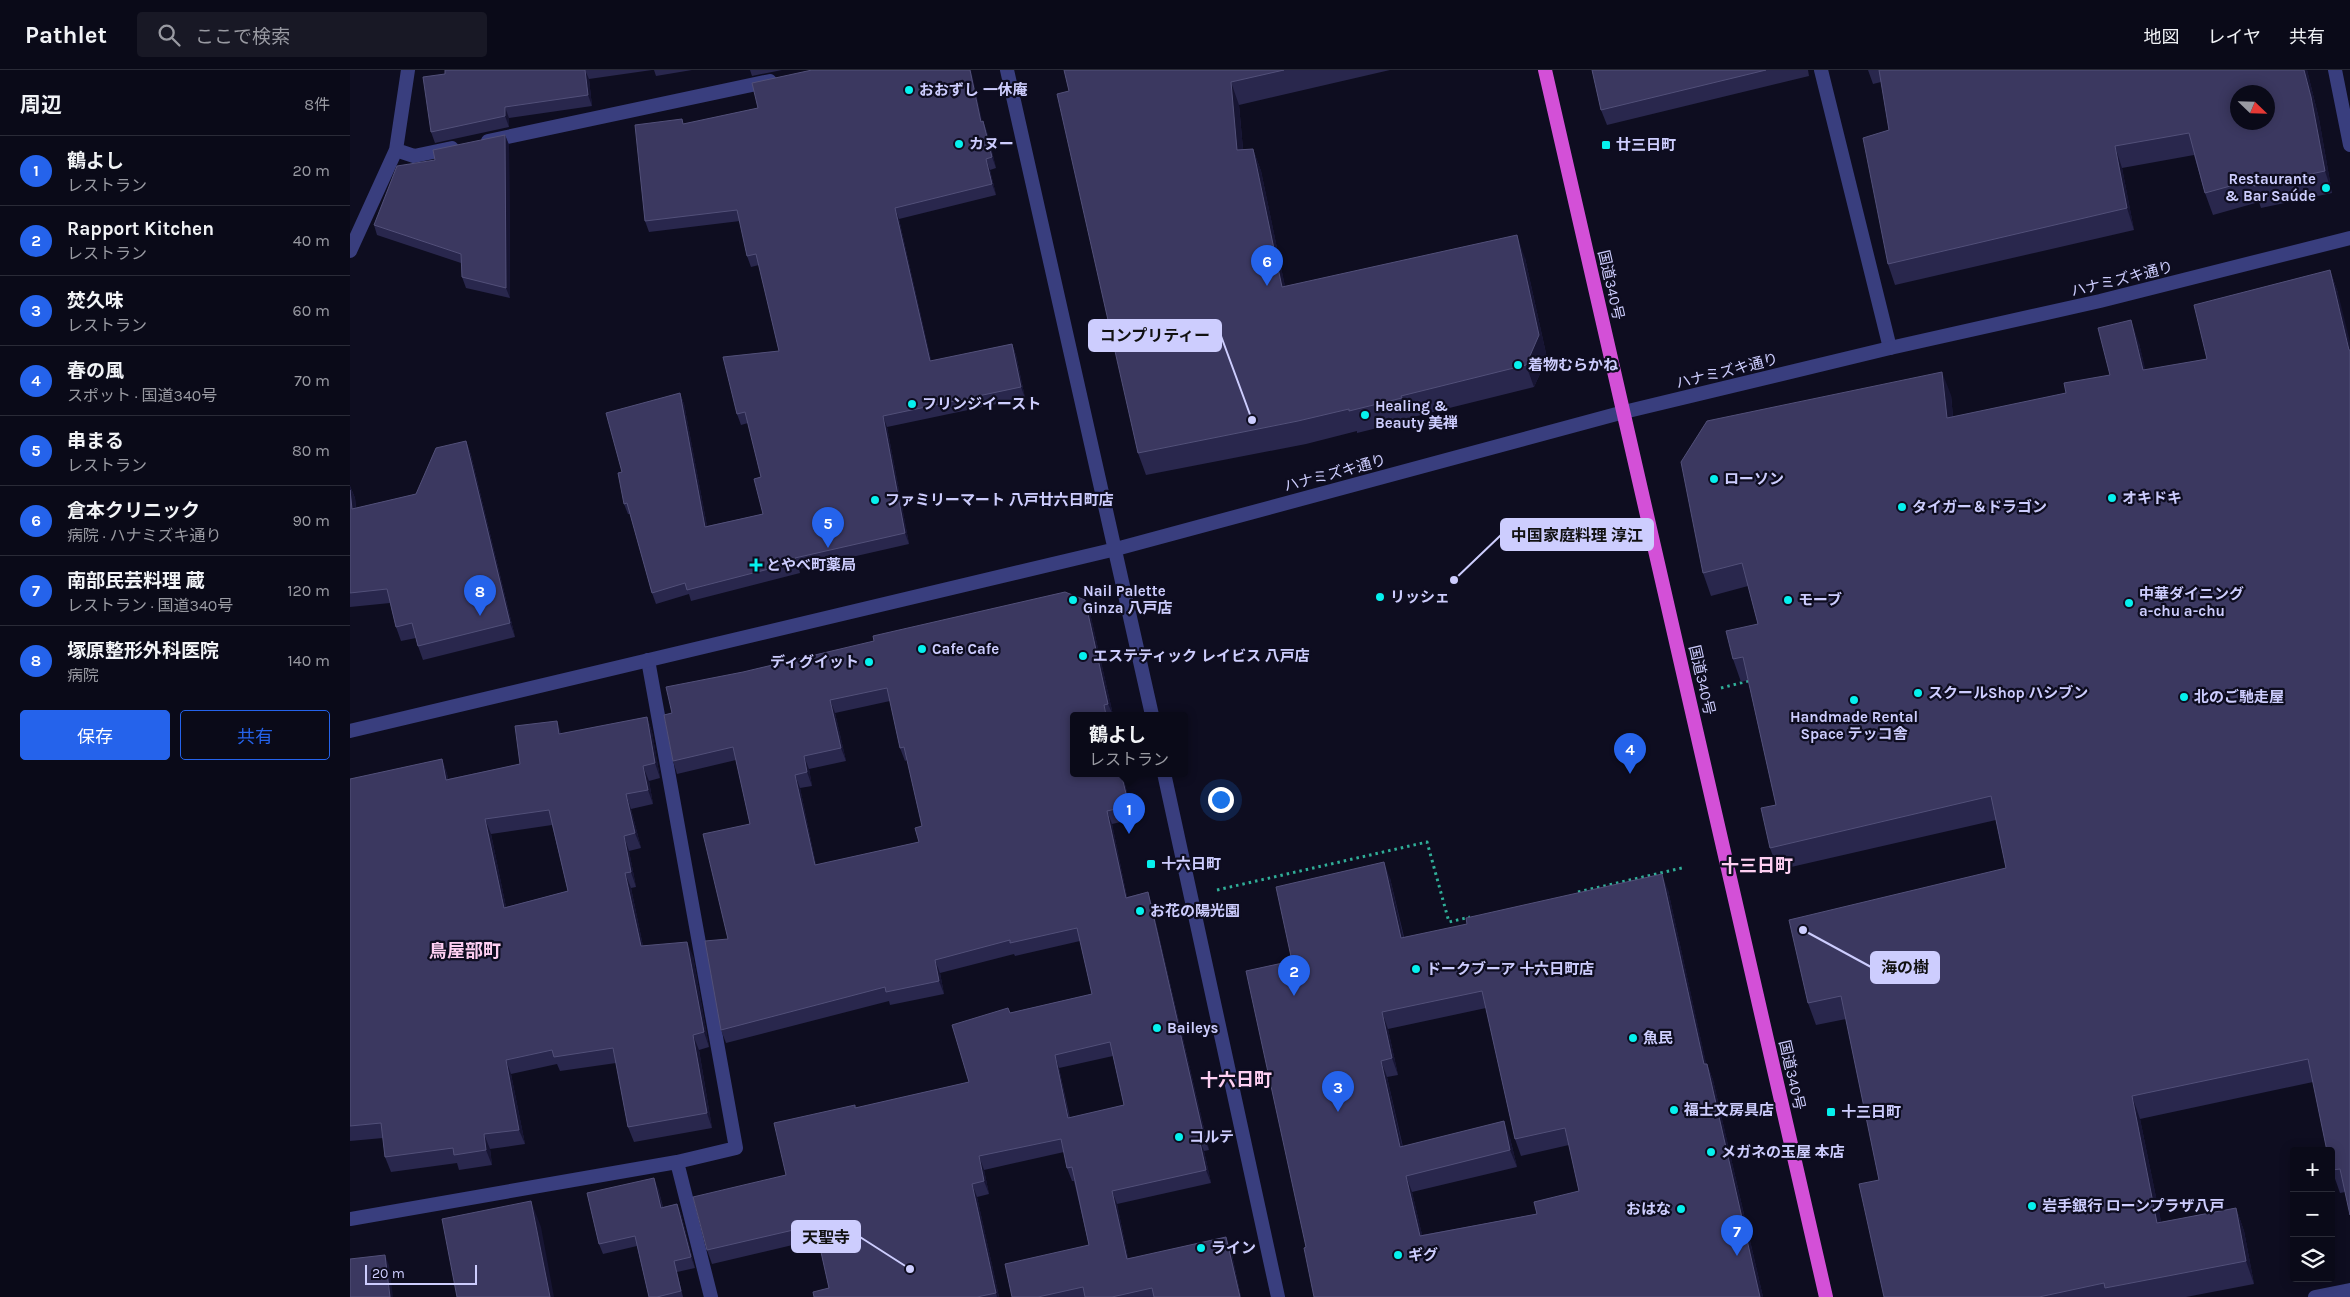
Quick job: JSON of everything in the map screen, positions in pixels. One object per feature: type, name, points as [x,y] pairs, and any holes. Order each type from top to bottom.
[{"type":"highway","name":"国道340号","points":[[1545,70],[1826,1297]]},
{"type":"street","points":[[350,251],[396,150],[408,70]]},
{"type":"street","points":[[1007,70],[1151,712]]},
{"type":"street","points":[[1821,70],[1890,348]]},
{"type":"street","points":[[2334,70],[2350,145]]},
{"type":"street","points":[[396,150],[414,156],[787,78]]},
{"type":"street","name":"ハナミズキ通り","points":[[350,731],[1116,549],[1624,412],[1890,348],[2100,301],[2350,238]]},
{"type":"street","points":[[350,1219],[677,1162],[736,1148],[648,660]]},
{"type":"street","points":[[1165,777],[1278,1297]]},
{"type":"street","points":[[677,1162],[710,1297]]},
{"type":"street","points":[[2316,1297],[2350,1290]]},
{"type":"path","points":[[1721,688],[1760,678]]},
{"type":"path","points":[[1217,890],[1427,842],[1449,922],[1478,916]]},
{"type":"path","points":[[1575,893],[1682,868]]},
{"type":"building","points":[[445,70],[585,70],[588,95],[505,107],[505,116],[431,132],[423,77],[445,74]]},
{"type":"building","points":[[812,70],[970,70],[981,122],[983,121],[992,157],[986,159],[992,184],[895,208],[930,361],[1012,344],[1021,387],[883,416],[905,533],[795,558],[796,562],[687,590],[685,583],[652,593],[627,503],[624,504],[618,473],[622,472],[606,413],[680,393],[705,527],[763,514],[754,479],[761,477],[745,412],[737,414],[723,357],[779,351],[756,254],[747,256],[737,210],[645,221],[635,125],[682,119],[683,124],[758,108],[752,83]]},
{"type":"building","points":[[1064,70],[1284,70],[1231,82],[1237,150],[1253,149],[1282,287],[1517,235],[1539,335],[1526,365],[1349,411],[1349,409],[1138,453],[1057,94],[1069,91]]},
{"type":"building","points":[[1592,70],[1766,70],[1601,110]]},
{"type":"building","points":[[1879,70],[2304,70],[2325,171],[2254,186],[2252,180],[2205,193],[2189,133],[2115,146],[2127,208],[1888,264],[1863,138],[1889,130]]},
{"type":"building","points":[[505,135],[506,288],[462,277],[461,254],[374,225],[397,166],[435,160],[433,150]]},
{"type":"building","points":[[2330,270],[2350,350],[2350,1215],[2340,1169],[2335,1170],[2335,1147],[2326,1147],[2308,1059],[2132,1096],[2157,1223],[2236,1208],[2246,1261],[2105,1288],[2104,1283],[2039,1297],[1884,1297],[1859,1184],[1879,1180],[1841,996],[1808,1003],[1789,920],[2006,868],[1991,796],[1770,848],[1761,808],[1776,805],[1743,657],[1733,659],[1726,631],[1758,624],[1742,563],[1703,573],[1681,462],[1707,421],[1942,372],[1947,418],[2066,393],[2064,383],[2110,375],[2098,328],[2131,320],[2143,370],[2207,359],[2194,305]]},
{"type":"building","points":[[466,441],[510,623],[418,646],[412,623],[396,627],[387,589],[350,593],[350,490],[352,509],[416,494],[436,448]]},
{"type":"building","points":[[1065,592],[1085,600],[1108,704],[1104,705],[1105,712],[1070,712],[1070,777],[1122,777],[1129,806],[1107,811],[1126,898],[1148,892],[1204,1137],[1199,1138],[1206,1170],[1112,1191],[1127,1259],[1226,1237],[1240,1297],[1154,1297],[1152,1288],[1112,1297],[1085,1297],[1083,1287],[1038,1297],[1012,1297],[1005,1264],[1089,1245],[1072,1167],[1067,1168],[1061,1139],[979,1156],[984,1181],[972,1184],[996,1293],[977,1297],[814,1297],[813,1292],[829,1288],[815,1225],[707,1250],[693,1197],[786,1175],[774,1123],[855,1105],[855,1108],[969,1082],[952,1025],[1008,1008],[1010,1013],[1092,994],[1077,928],[1010,943],[1010,940],[935,960],[939,981],[886,992],[885,987],[721,1030],[705,941],[728,939],[703,834],[750,824],[733,747],[673,761],[664,715],[672,713],[666,687],[743,672],[874,641],[873,636]],"holes":[[[887,688],[900,748],[904,747],[922,826],[915,828],[919,842],[815,865],[795,775],[807,772],[804,756],[841,748],[830,700]],[[1110,1042],[1124,1105],[1068,1118],[1055,1055]]]},
{"type":"building","points":[[647,717],[655,763],[643,766],[648,790],[626,794],[635,833],[624,836],[631,872],[625,873],[641,946],[687,942],[704,1032],[693,1035],[707,1113],[628,1127],[613,1048],[554,1057],[552,1050],[506,1060],[519,1130],[484,1134],[486,1150],[454,1155],[453,1148],[385,1157],[381,1123],[350,1126],[350,779],[442,759],[446,780],[520,764],[515,726],[557,721],[559,734]],"holes":[[[549,810],[568,891],[504,908],[485,819]]]},
{"type":"building","points":[[1384,862],[1401,938],[1467,924],[1466,918],[1662,874],[1704,1064],[1707,1064],[1760,1297],[1314,1297],[1304,1248],[1306,1247],[1246,971],[1292,961],[1276,887]],"holes":[[[1482,991],[1515,1139],[1565,1128],[1579,1191],[1534,1202],[1537,1214],[1420,1236],[1406,1176],[1510,1150],[1504,1121],[1400,1147],[1381,1061],[1392,1058],[1382,1012]]]},
{"type":"building","points":[[654,1178],[661,1208],[677,1204],[691,1257],[674,1261],[681,1291],[649,1297],[635,1236],[599,1244],[587,1193]]},
{"type":"building","points":[[531,1201],[550,1297],[457,1297],[442,1219]]},
{"type":"building","points":[[385,1255],[390,1297],[350,1297],[350,1259]]},
{"type":"place","name":"おおずし 一休庵","points":[[909,90]]},
{"type":"place","name":"カヌー","points":[[959,144]]},
{"type":"place","name":"廿三日町","points":[[1606,145]]},
{"type":"place","name":"Restaurante & Bar Saúde","points":[[2326,188]]},
{"type":"place","name":"倉本クリニック","points":[[1267,286]]},
{"type":"place","name":"着物むらかね","points":[[1518,365]]},
{"type":"place","name":"フリンジイースト","points":[[912,404]]},
{"type":"place","name":"Healing & Beauty 美禅","points":[[1365,415]]},
{"type":"place","name":"コンプリティー","points":[[1252,420]]},
{"type":"place","name":"ローソン","points":[[1714,479]]},
{"type":"place","name":"オキドキ","points":[[2112,498]]},
{"type":"place","name":"ファミリーマート 八戸廿六日町店","points":[[875,500]]},
{"type":"place","name":"タイガー＆ドラゴン","points":[[1902,507]]},
{"type":"place","name":"串まる","points":[[828,548]]},
{"type":"place","name":"とやべ町薬局","points":[[756,565]]},
{"type":"place","name":"中国家庭料理 淳江","points":[[1454,580]]},
{"type":"place","name":"リッシェ","points":[[1380,597]]},
{"type":"place","name":"Nail Palette Ginza 八戸店","points":[[1073,600]]},
{"type":"place","name":"モーブ","points":[[1788,600]]},
{"type":"place","name":"中華ダイニング a-chu a-chu","points":[[2129,603]]},
{"type":"place","name":"塚原整形外科医院","points":[[480,616]]},
{"type":"place","name":"Cafe Cafe","points":[[922,649]]},
{"type":"place","name":"エステティック レイビス 八戸店","points":[[1083,656]]},
{"type":"place","name":"ディグイット","points":[[869,662]]},
{"type":"place","name":"スクールShop ハシブン","points":[[1918,693]]},
{"type":"place","name":"北のご馳走屋","points":[[2184,697]]},
{"type":"place","name":"Handmade Rental Space テッコ舎","points":[[1854,700]]},
{"type":"place","name":"春の風","points":[[1630,774]]},
{"type":"place","name":"鶴よし","points":[[1129,834]]},
{"type":"place","name":"十六日町","points":[[1151,864]]},
{"type":"place","name":"お花の陽光園","points":[[1140,911]]},
{"type":"place","name":"海の樹","points":[[1803,930]]},
{"type":"place","name":"ドークブーア 十六日町店","points":[[1416,969]]},
{"type":"place","name":"Rapport Kitchen","points":[[1294,996]]},
{"type":"place","name":"Baileys","points":[[1157,1028]]},
{"type":"place","name":"魚民","points":[[1633,1038]]},
{"type":"place","name":"福士文房具店","points":[[1674,1110]]},
{"type":"place","name":"焚久味","points":[[1338,1112]]},
{"type":"place","name":"十三日町","points":[[1831,1112]]},
{"type":"place","name":"コルテ","points":[[1179,1137]]},
{"type":"place","name":"メガネの玉屋 本店","points":[[1711,1152]]},
{"type":"place","name":"岩手銀行 ローンプラザ八戸","points":[[2032,1206]]},
{"type":"place","name":"おはな","points":[[1681,1209]]},
{"type":"place","name":"ライン","points":[[1201,1248]]},
{"type":"place","name":"ギグ","points":[[1398,1255]]},
{"type":"place","name":"南部民芸料理 蔵","points":[[1737,1256]]},
{"type":"place","name":"天聖寺","points":[[910,1269]]},
{"type":"district","name":"十三日町","points":[[1757,866]]},
{"type":"district","name":"鳥屋部町","points":[[465,951]]},
{"type":"district","name":"十六日町","points":[[1236,1080]]}]
